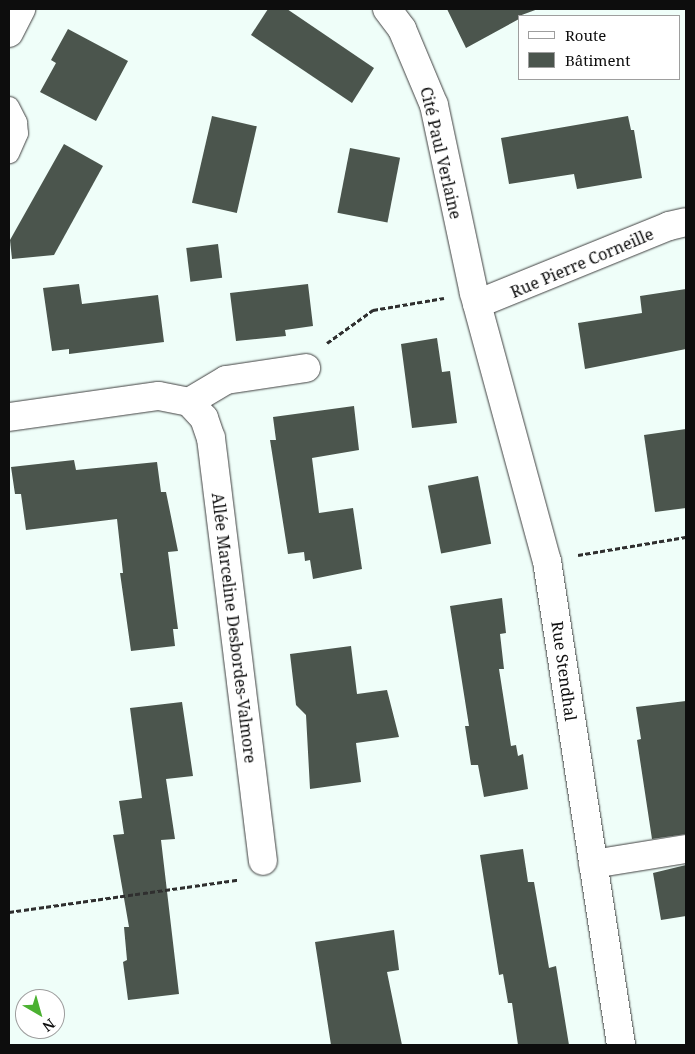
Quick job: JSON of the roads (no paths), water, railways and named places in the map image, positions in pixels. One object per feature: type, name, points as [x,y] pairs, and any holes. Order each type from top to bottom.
[{"type":"street","points":[[9,32],[21,9]]},
{"type":"street","name":"Cité Paul Verlaine","points":[[387,9],[402,28],[434,105],[476,298]]},
{"type":"street","name":"Rue Pierre Corneille","points":[[476,298],[669,226],[686,222]]},
{"type":"street","name":"Rue Stendhal","points":[[476,298],[547,561],[621,1045]]},
{"type":"street","points":[[9,417],[159,396],[189,402],[226,380],[306,368]]},
{"type":"street","name":"Allée Marceline Desbordes-Valmore","points":[[189,402],[204,418],[211,438],[263,861]]},
{"type":"street","points":[[593,864],[686,849]]},
{"type":"lane","points":[[9,106],[17,122],[18,133],[9,153]]}]
